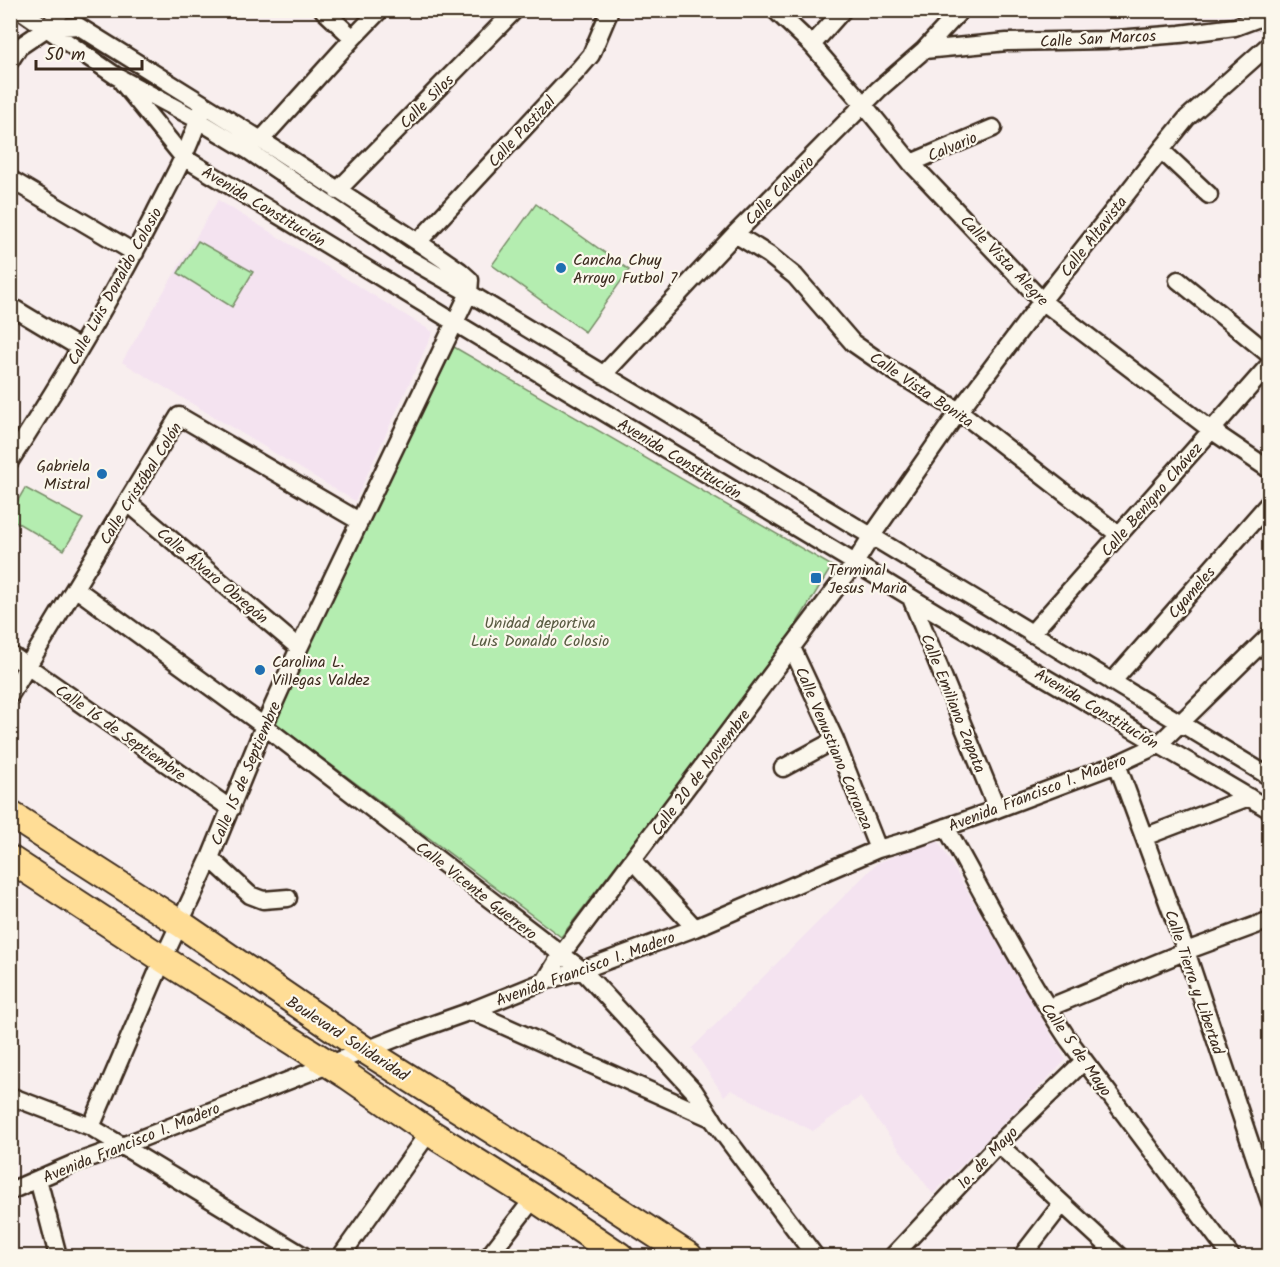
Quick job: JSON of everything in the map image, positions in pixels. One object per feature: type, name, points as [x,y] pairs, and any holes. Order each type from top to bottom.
[{"type":"main road","name":"Boulevard Solidaridad","points":[[10,814],[181,924],[365,1050],[689,1257]]},
{"type":"main road","name":"Boulevard Solidaridad","points":[[10,859],[348,1076],[620,1257]]},
{"type":"street","name":"Avenida Constitución","points":[[20,10],[116,76],[198,120],[249,151],[404,256],[469,293],[1269,777]]},
{"type":"street","points":[[13,50],[48,28],[62,10]]},
{"type":"street","points":[[322,10],[353,38]]},
{"type":"street","points":[[261,140],[380,10]]},
{"type":"street","name":"Calle Silos","points":[[338,191],[515,10]]},
{"type":"street","name":"Calle Pastizal","points":[[418,242],[591,55],[610,10]]},
{"type":"street","name":"Calle Vista Alegre","points":[[776,10],[812,45],[912,163],[1042,301],[1211,430],[1269,470]]},
{"type":"street","points":[[812,45],[843,10]]},
{"type":"street","name":"Calle Calvario","points":[[603,375],[735,234],[879,89],[924,50],[961,10]]},
{"type":"street","name":"Calle San Marcos","points":[[924,50],[1006,42],[1105,40],[1180,34],[1235,27],[1269,14]]},
{"type":"street","points":[[48,28],[78,26],[261,140],[460,271],[470,280],[469,293]]},
{"type":"street","name":"Calle Altavista","points":[[855,562],[959,411],[1161,150],[1187,118],[1269,44]]},
{"type":"street","name":"Avenida Constitución","points":[[116,76],[183,157],[911,598],[1269,810]]},
{"type":"street","name":"Calle Luis Donaldo Colosio","points":[[10,461],[16,441],[80,348],[135,253],[183,157],[198,120],[202,103]]},
{"type":"street","name":"Calvario","points":[[912,163],[993,129]]},
{"type":"street","points":[[1161,150],[1209,195]]},
{"type":"street","points":[[10,180],[135,253]]},
{"type":"street","name":"Calle Vista Bonita","points":[[735,234],[795,276],[853,344],[959,411],[1119,536]]},
{"type":"street","points":[[1178,280],[1269,355]]},
{"type":"street","name":"Calle 15 de Septiembre","points":[[91,1127],[163,959],[181,924],[231,810],[264,726],[299,648],[469,293]]},
{"type":"street","points":[[10,306],[80,348]]},
{"type":"street","name":"Calle Benigno Chávez","points":[[1031,634],[1269,364]]},
{"type":"street","name":"Calle Cristóbal Colón","points":[[10,695],[179,416],[359,521]]},
{"type":"street","name":"Calle Álvaro Obregón","points":[[127,502],[299,648]]},
{"type":"street","name":"Cyameles","points":[[1112,682],[1269,502]]},
{"type":"street","name":"Calle 20 de Noviembre","points":[[545,981],[561,956],[855,562]]},
{"type":"street","name":"Calle Vicente Guerrero","points":[[75,588],[264,726],[582,970],[694,1091],[815,1257]]},
{"type":"street","name":"Calle Emiliano Zapata","points":[[911,598],[997,809]]},
{"type":"street","name":"Avenida Francisco I. Madero","points":[[10,1191],[75,1163],[365,1050],[545,981],[582,970],[695,928],[878,849],[913,839],[1117,764],[1158,745],[1269,635]]},
{"type":"street","name":"Calle Venustiano Carranza","points":[[792,648],[835,740],[878,849]]},
{"type":"street","name":"Calle 16 de Septiembre","points":[[10,654],[231,810]]},
{"type":"street","points":[[783,768],[835,740]]},
{"type":"street","name":"Calle Tierra y Libertad","points":[[1117,764],[1186,951],[1269,1202]]},
{"type":"street","points":[[1144,837],[1249,797]]},
{"type":"street","name":"Calle 5 de Mayo","points":[[946,827],[1047,1008],[1084,1062],[1231,1257]]},
{"type":"street","points":[[210,858],[250,895],[263,900],[288,898]]},
{"type":"street","points":[[633,861],[695,928]]},
{"type":"street","points":[[1047,1008],[1269,920]]},
{"type":"street","points":[[471,1011],[713,1120]]},
{"type":"street","name":"1o. de Mayo","points":[[893,1257],[998,1144],[1084,1062]]},
{"type":"street","points":[[10,1096],[91,1127],[304,1257]]},
{"type":"street","points":[[341,1257],[429,1132]]},
{"type":"street","points":[[998,1144],[1119,1257]]},
{"type":"street","points":[[38,1179],[58,1257]]},
{"type":"street","points":[[489,1257],[534,1198]]},
{"type":"street","points":[[1022,1257],[1062,1204]]},
{"type":"shaded area","points":[[218,200],[433,332],[355,501],[122,362]]},
{"type":"shaded area","points":[[937,839],[1066,1060],[933,1194],[860,1097],[813,1131],[731,1090],[724,1096],[692,1048],[877,863]]},
{"type":"green space","name":"Cancha Chuy Arroyo Futbol 7","points":[[536,204],[629,270],[585,332],[492,265]]},
{"type":"green space","points":[[198,241],[253,272],[232,307],[178,273]]},
{"type":"green space","name":"Unidad deportiva Luis Donaldo Colosio","points":[[454,347],[832,566],[778,654],[561,937],[274,722]]},
{"type":"green space","points":[[25,488],[83,519],[64,550],[11,519],[11,512]]},
{"type":"place","name":"Cancha Chuy Arroyo Futbol 7","points":[[561,268]]},
{"type":"place","name":"Gabriela Mistral","points":[[102,474]]},
{"type":"place","name":"Terminal Jesus Maria","points":[[816,578]]},
{"type":"place","name":"Carolina L. Villegas Valdez","points":[[260,670]]}]
